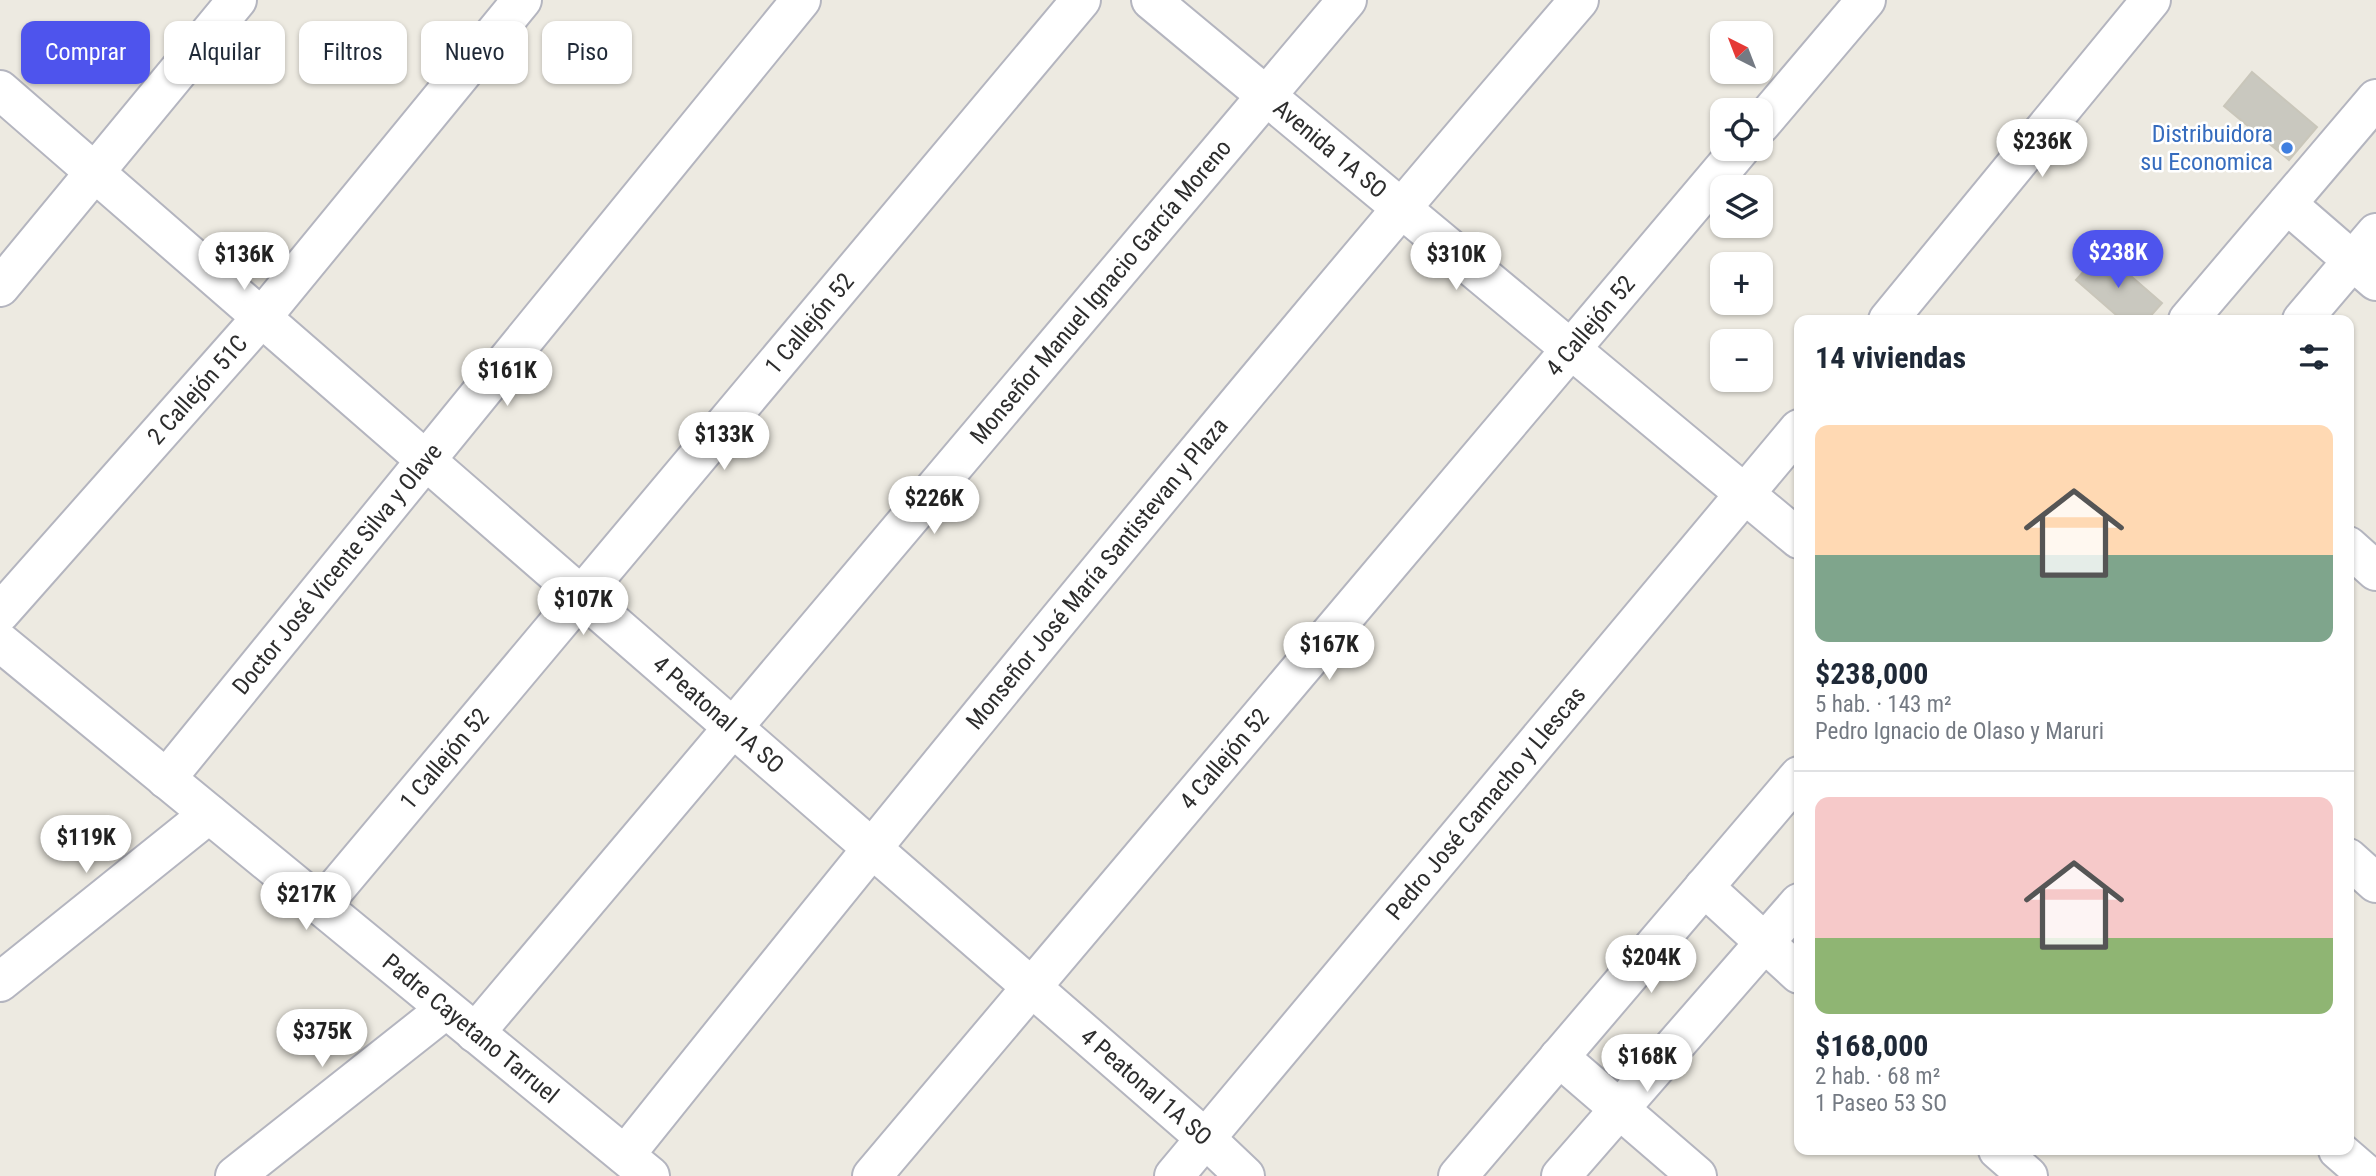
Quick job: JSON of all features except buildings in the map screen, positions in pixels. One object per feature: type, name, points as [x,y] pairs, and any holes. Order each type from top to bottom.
[{"type":"street","points":[[0,287],[237,0]]},
{"type":"street","name":"2 Callejón 51C","points":[[0,613],[262,317],[522,0]]},
{"type":"street","name":"Doctor José Vicente Silva y Olave","points":[[166,779],[801,0]]},
{"type":"street","name":"1 Callejón 52","points":[[321,906],[1082,0]]},
{"type":"street","name":"Avenida 1A SO","points":[[1151,0],[1794,535]]},
{"type":"street","name":"Monseñor Manuel Ignacio García Moreno","points":[[475,1033],[1347,0]]},
{"type":"street","name":"Monseñor José María Santistevan y Plaza","points":[[637,1166],[871,848],[1401,207],[1579,0]]},
{"type":"street","points":[[1773,110],[1866,0]]},
{"type":"street","points":[[1892,315],[2151,0]]},
{"type":"street","name":"4 Peatonal 1A SO","points":[[0,90],[1205,1138],[1245,1176]]},
{"type":"street","points":[[2192,315],[2376,99]]},
{"type":"street","name":"4 Callejón 52","points":[[872,1176],[1730,161]]},
{"type":"street","points":[[2287,204],[2368,258],[2307,315]]},
{"type":"street","name":"Pedro José Camacho y Llescas","points":[[1174,1176],[1794,435]]},
{"type":"street","points":[[2354,551],[2376,571]]},
{"type":"street","name":"Padre Cayetano Tarruel","points":[[0,642],[637,1166]]},
{"type":"street","points":[[1458,1176],[1794,782]]},
{"type":"street","points":[[0,982],[209,814]]},
{"type":"street","points":[[2354,863],[2376,883]]},
{"type":"street","points":[[1704,887],[1794,970]]},
{"type":"street","points":[[1561,1176],[1794,909]]},
{"type":"street","points":[[235,1176],[446,1009]]},
{"type":"street","points":[[1559,1057],[1697,1176]]},
{"type":"street","points":[[2004,1155],[2028,1176]]},
{"type":"street","points":[[2344,1155],[2368,1176]]},
{"type":"place","name":"Distribuidora su Economica","points":[[2287,148]]}]
